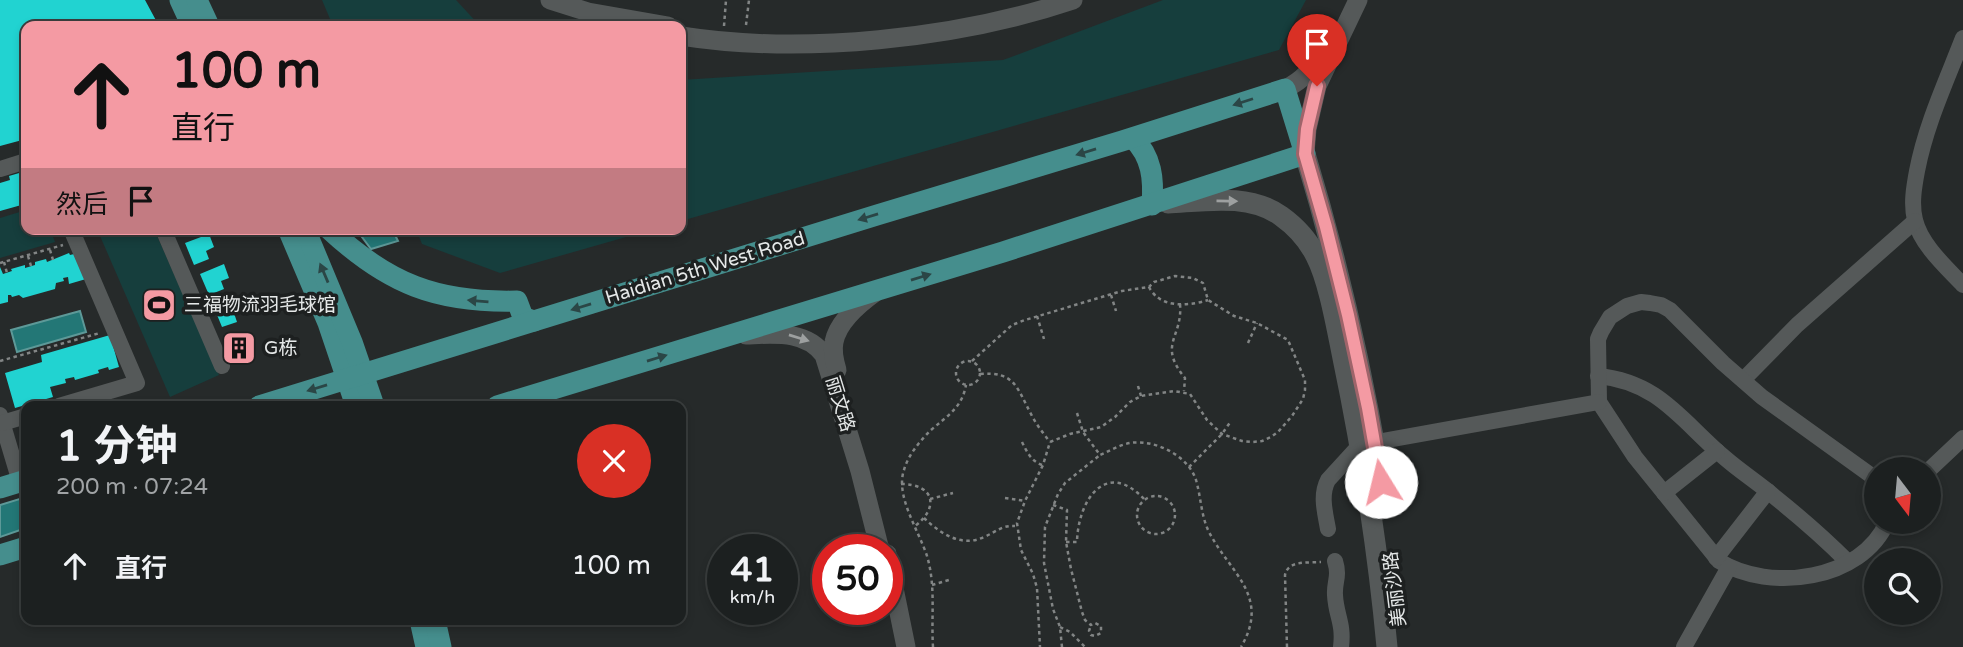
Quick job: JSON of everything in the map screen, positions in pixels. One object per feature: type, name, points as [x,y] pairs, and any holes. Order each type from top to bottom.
[{"type":"main road","points":[[180,0],[190,21]]},
{"type":"main road","points":[[197,0],[207,21]]},
{"type":"main road","points":[[1285,89],[1326,227],[1334,285]]},
{"type":"main road","name":"Haidian 5th West Road","points":[[275,401],[1285,89]]},
{"type":"main road","points":[[1142,135],[1143,150],[1151,167],[1155,204]]},
{"type":"main road","points":[[515,401],[1155,204],[1305,154]]},
{"type":"main road","points":[[1155,204],[1243,201],[1270,209],[1293,226],[1311,247],[1334,285]]},
{"type":"main road","points":[[291,235],[328,323],[371,401]]},
{"type":"main road","points":[[308,235],[324,273],[355,376],[356,401]]},
{"type":"main road","points":[[336,235],[369,262],[406,284],[455,298],[482,302],[517,301],[523,317],[534,321]]},
{"type":"main road","name":"美丽沙路","points":[[1334,285],[1389,537],[1402,647]]},
{"type":"main road","points":[[552,401],[554,394],[566,386]]},
{"type":"main road","name":"美丽沙路","points":[[1367,443],[1372,522],[1387,647]]},
{"type":"main road","points":[[0,555],[21,549]]},
{"type":"street","points":[[532,0],[558,10],[605,21]]},
{"type":"street","points":[[550,0],[588,12],[639,21]]},
{"type":"street","points":[[686,29],[745,35],[820,36],[884,32],[993,14],[1046,0]]},
{"type":"street","points":[[686,36],[797,43],[904,37],[1007,18],[1073,0]]},
{"type":"street","points":[[1285,89],[1306,76],[1313,67],[1344,0]]},
{"type":"street","points":[[1305,154],[1307,129],[1317,86],[1358,0]]},
{"type":"street","points":[[1963,38],[1924,142],[1914,187],[1913,205],[1915,221],[1928,246],[1963,285]]},
{"type":"street","points":[[0,169],[21,163]]},
{"type":"street","points":[[0,175],[21,169]]},
{"type":"street","points":[[1742,380],[1797,326],[1915,221]]},
{"type":"street","points":[[74,235],[137,383],[76,401]]},
{"type":"street","points":[[166,235],[222,366]]},
{"type":"street","name":"丽文路","points":[[878,290],[846,319],[835,337],[833,352],[882,534]]},
{"type":"street","points":[[1864,470],[1762,397],[1698,340],[1674,313],[1661,305],[1634,303],[1618,311],[1604,325],[1597,347],[1599,402],[1623,441],[1723,563],[1754,574],[1795,578],[1826,572],[1848,562],[1865,552],[1880,534]]},
{"type":"street","name":"丽文路","points":[[731,335],[794,336],[815,345],[824,355],[860,471],[876,534]]},
{"type":"street","points":[[1598,376],[1625,380],[1652,393],[1717,451],[1811,527],[1848,562]]},
{"type":"street","points":[[1328,528],[1324,486],[1367,443],[1599,402]]},
{"type":"street","points":[[15,483],[1,419],[21,417]]},
{"type":"street","points":[[1941,459],[1963,438]]},
{"type":"street","points":[[1664,493],[1717,451]]},
{"type":"street","points":[[1684,647],[1723,563],[1768,491]]},
{"type":"street","points":[[1335,561],[1338,572],[1334,593],[1343,635],[1341,647]]},
{"type":"street","points":[[895,625],[900,647]]},
{"type":"street","name":"丽文路","points":[[902,625],[906,647]]},
{"type":"path","points":[[723,33],[726,0]]},
{"type":"path","points":[[745,35],[749,0]]},
{"type":"path","points":[[7,272],[2,263],[50,249],[74,235]]},
{"type":"path","points":[[50,249],[53,260]]},
{"type":"path","points":[[28,255],[31,266]]},
{"type":"path","points":[[972,361],[979,366],[980,374],[977,382],[966,385],[959,381],[956,370],[964,362],[972,361],[1012,325],[1122,291],[1149,287],[1154,282],[1175,276],[1193,278],[1203,283],[1208,300],[1234,316],[1257,323],[1288,340],[1305,380],[1303,399],[1292,416],[1271,438],[1262,441],[1242,441],[1222,434],[1207,420],[1190,394],[1184,391],[1164,391],[1141,396],[1130,402],[1101,427],[1050,442]]},
{"type":"path","points":[[1149,287],[1155,296],[1166,302],[1197,304],[1208,300]]},
{"type":"path","points":[[1111,295],[1116,310]]},
{"type":"path","points":[[1180,304],[1181,315],[1171,347],[1174,364],[1185,378],[1184,391]]},
{"type":"path","points":[[1037,316],[1044,339]]},
{"type":"path","points":[[1248,343],[1257,323]]},
{"type":"path","points":[[0,361],[85,340],[114,329]]},
{"type":"path","points":[[50,347],[51,352]]},
{"type":"path","points":[[980,374],[992,373],[1009,378],[1020,389],[1031,414],[1050,442]]},
{"type":"path","points":[[933,647],[932,585],[927,558],[901,484],[911,455],[931,431],[956,409],[966,385]]},
{"type":"path","points":[[1138,386],[1141,396]]},
{"type":"path","points":[[1077,413],[1083,432],[1100,455]]},
{"type":"path","points":[[1189,467],[1222,434],[1231,421]]},
{"type":"path","points":[[1022,442],[1029,456],[1043,465]]},
{"type":"path","points":[[1040,647],[1037,588],[1021,550],[1017,526],[1050,442]]},
{"type":"path","points":[[1062,647],[1060,627],[1044,564],[1045,527],[1053,505],[1065,483],[1100,455],[1122,445],[1143,442],[1170,452],[1185,462],[1196,481],[1209,532],[1240,577],[1250,600],[1252,622],[1241,647]]},
{"type":"path","points":[[1066,542],[1077,542],[1084,504],[1102,485],[1110,482],[1126,485],[1145,499]]},
{"type":"path","points":[[901,484],[915,485],[925,490],[930,499],[928,513],[915,526]]},
{"type":"path","points":[[930,499],[953,493]]},
{"type":"path","points":[[1157,496],[1172,504],[1175,510],[1174,522],[1167,531],[1154,534],[1139,523],[1138,510],[1145,499],[1157,496]]},
{"type":"path","points":[[1005,498],[1025,501]]},
{"type":"path","points":[[1053,505],[1067,510],[1066,542],[1082,612],[1091,625]]},
{"type":"path","points":[[924,518],[940,532],[961,540],[984,538],[1000,527],[1017,526]]},
{"type":"path","points":[[1287,647],[1286,569],[1292,564],[1335,561]]},
{"type":"path","points":[[932,585],[949,580]]},
{"type":"path","points":[[1060,627],[1070,632],[1085,647]]},
{"type":"shaded area","points":[[322,0],[456,0],[475,21],[331,21]]},
{"type":"shaded area","points":[[1163,0],[1306,0],[1279,50],[686,220],[686,80],[1003,60]]},
{"type":"shaded area","points":[[21,212],[21,235],[52,235],[55,242],[0,258],[0,218]]},
{"type":"shaded area","name":"三福物流羽毛球馆","points":[[100,235],[157,235],[219,375],[170,397]]},
{"type":"shaded area","points":[[418,235],[633,235],[500,273],[422,244]]},
{"type":"water","points":[[360,235],[395,235],[398,241],[371,249]]},
{"type":"water","points":[[80,311],[86,332],[17,352],[11,330]]},
{"type":"water","points":[[21,499],[21,530],[0,537],[0,505]]},
{"type":"building","points":[[0,0],[145,0],[156,21],[21,21],[21,140],[0,146]]},
{"type":"building","points":[[21,172],[21,205],[0,211],[0,183],[10,180],[9,176]]},
{"type":"building","points":[[209,235],[214,247],[206,251],[209,259],[194,265],[185,243]]},
{"type":"building","points":[[69,253],[78,253],[86,279],[69,284],[68,277],[63,278],[64,281],[56,283],[55,289],[23,298],[19,295],[8,295],[8,302],[0,304],[0,267],[3,274],[12,271],[11,269],[25,265],[25,268],[46,259],[47,262]]},
{"type":"building","points":[[224,264],[229,278],[221,281],[224,289],[209,295],[200,274]]},
{"type":"building","points":[[238,297],[243,310],[234,313],[237,322],[222,327],[213,305]]},
{"type":"building","name":"G栋","points":[[249,333],[254,346],[246,350],[249,358],[234,364],[225,343]]},
{"type":"building","points":[[110,335],[119,367],[109,370],[108,367],[98,370],[99,373],[75,380],[74,377],[65,379],[66,383],[50,387],[53,397],[39,401],[21,401],[21,406],[15,408],[5,373],[42,362],[41,355]]},
{"type":"place","name":"三福物流羽毛球馆","points":[[159,305]]},
{"type":"place","name":"G栋","points":[[239,348]]},
{"type":"route","points":[[1317,86],[1307,129],[1305,154],[1348,315],[1381,482]]}]
